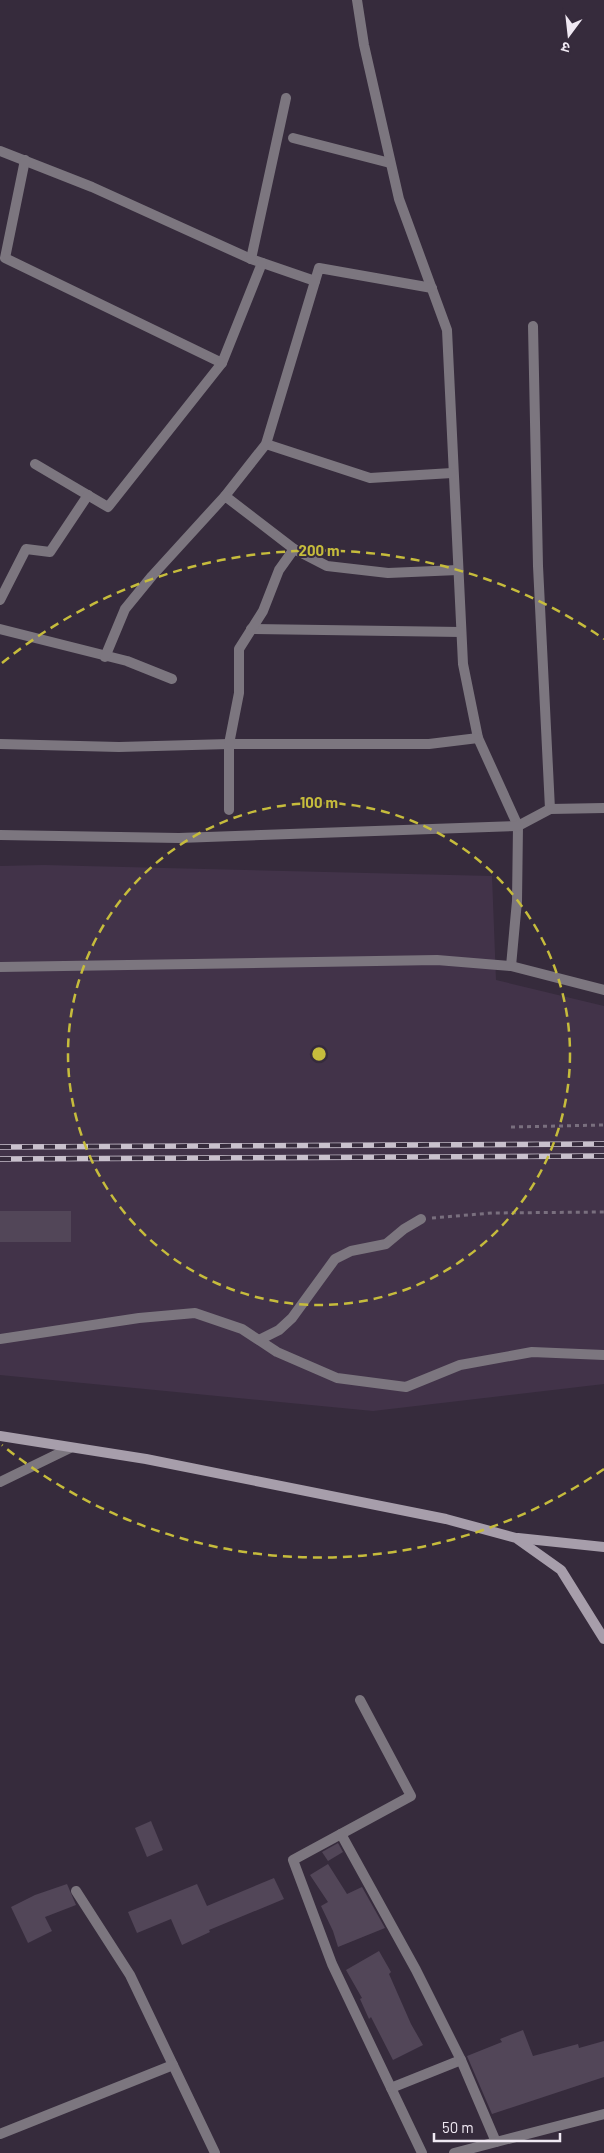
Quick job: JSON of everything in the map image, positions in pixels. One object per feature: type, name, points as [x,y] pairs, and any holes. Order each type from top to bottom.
[{"type":"main road","points":[[0,1436],[146,1460],[436,1517],[516,1538],[604,1547]]},
{"type":"main road","points":[[516,1538],[561,1570],[604,1639]]},
{"type":"street","points":[[357,0],[364,45],[398,199],[447,330],[452,473],[463,664],[478,738],[518,826],[517,900],[511,966]]},
{"type":"street","points":[[251,259],[286,98]]},
{"type":"street","points":[[293,138],[390,163]]},
{"type":"street","points":[[0,152],[92,187],[251,259],[315,281]]},
{"type":"street","points":[[25,160],[5,258],[222,363]]},
{"type":"street","points":[[35,464],[108,507],[222,363],[262,263]]},
{"type":"street","points":[[105,657],[125,609],[152,576],[225,496],[266,444],[319,268],[432,288]]},
{"type":"street","points":[[533,326],[538,556],[550,809]]},
{"type":"street","points":[[266,444],[370,478],[452,473]]},
{"type":"street","points":[[0,600],[26,549],[50,552],[88,495]]},
{"type":"street","points":[[225,496],[294,549],[327,566],[388,573],[458,570]]},
{"type":"street","points":[[229,810],[229,744],[239,693],[239,649],[262,611],[279,570],[294,549]]},
{"type":"street","points":[[0,629],[127,661],[172,679]]},
{"type":"street","points":[[252,629],[461,632]]},
{"type":"street","points":[[0,744],[119,747],[229,744],[429,744],[478,738]]},
{"type":"street","points":[[0,835],[179,838],[518,826],[550,809],[604,808]]},
{"type":"street","points":[[0,967],[437,960],[511,966],[604,990]]},
{"type":"street","points":[[259,1340],[279,1330],[292,1318],[335,1259],[351,1252],[386,1244],[404,1229],[421,1219]]},
{"type":"street","points":[[0,1339],[139,1318],[195,1313],[242,1330],[277,1352],[338,1378],[406,1388],[460,1365],[532,1352],[604,1355]]},
{"type":"street","points":[[0,1482],[70,1448]]},
{"type":"street","points":[[360,1700],[411,1796],[293,1860],[332,1964],[422,2153]]},
{"type":"street","points":[[341,1834],[416,1970],[461,2060],[496,2142]]},
{"type":"street","points":[[76,1891],[130,1975],[215,2153]]},
{"type":"street","points":[[391,2088],[461,2060]]},
{"type":"street","points":[[0,2134],[173,2065]]},
{"type":"street","points":[[454,2153],[604,2114]]},
{"type":"path","points":[[511,1126],[604,1125]]},
{"type":"path","points":[[421,1219],[492,1213],[604,1212]]},
{"type":"shaded area","points":[[44,865],[492,876],[496,980],[604,1006],[604,1384],[373,1411],[0,1375],[0,866]]},
{"type":"building","points":[[0,1211],[71,1211],[71,1242],[0,1242]]},
{"type":"building","points":[[151,1821],[163,1850],[147,1857],[135,1828]]},
{"type":"building","points":[[338,1843],[343,1852],[328,1861],[322,1852]]},
{"type":"building","points":[[328,1864],[347,1894],[362,1887],[385,1928],[338,1947],[333,1931],[321,1906],[328,1902],[310,1875]]},
{"type":"building","points":[[274,1878],[284,1899],[209,1930],[210,1932],[182,1945],[171,1919],[137,1933],[128,1912],[197,1884],[207,1906]]},
{"type":"building","points":[[67,1884],[76,1905],[45,1917],[52,1931],[28,1943],[11,1907],[35,1895]]},
{"type":"building","points":[[379,1951],[391,1972],[389,1974],[411,2024],[423,2045],[393,2060],[371,2017],[369,2019],[360,1999],[362,1998],[346,1970]]},
{"type":"building","points":[[523,2030],[533,2056],[578,2044],[579,2048],[604,2041],[604,2077],[492,2114],[467,2056],[502,2042],[500,2039]]},
{"type":"railway","points":[[0,1147],[604,1144]]},
{"type":"railway","points":[[0,1159],[604,1156]]}]
